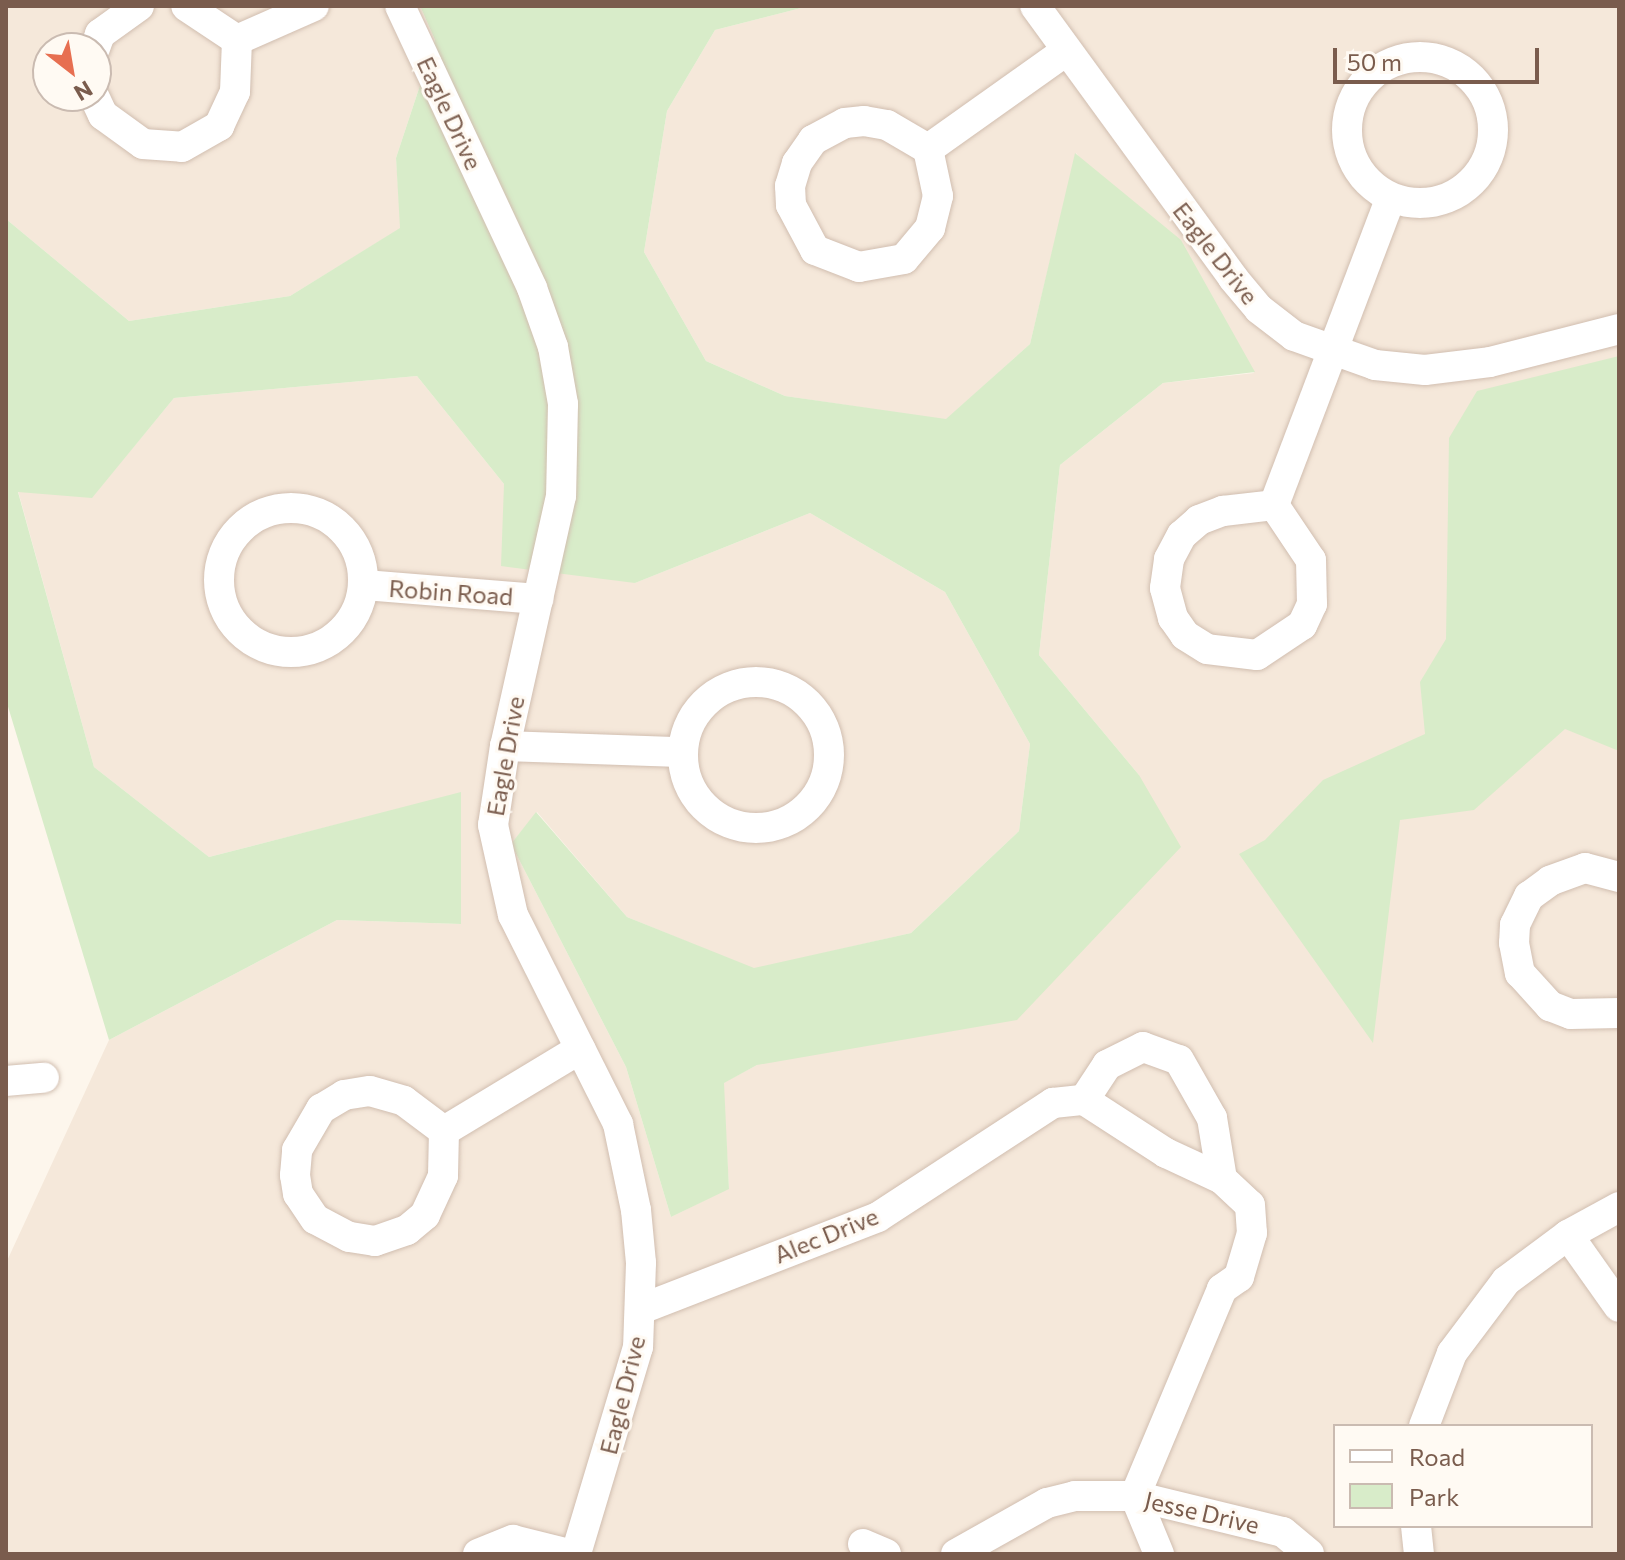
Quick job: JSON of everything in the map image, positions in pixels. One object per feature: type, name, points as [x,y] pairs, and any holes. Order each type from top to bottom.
[{"type":"street","points":[[103,32],[139,6]]},
{"type":"street","points":[[186,6],[237,40]]},
{"type":"street","points":[[237,40],[314,6]]},
{"type":"street","name":"Eagle Drive","points":[[400,6],[532,288],[553,347],[563,404],[565,462],[493,808],[498,865],[513,915],[618,1124],[636,1210],[641,1309],[625,1401],[576,1554]]},
{"type":"street","name":"Eagle Drive","points":[[1035,6],[1259,309],[1294,336],[1332,353],[1375,365],[1449,369],[1619,329]]},
{"type":"street","points":[[102,112],[143,144],[182,147],[202,140],[230,108],[237,40]]},
{"type":"street","points":[[928,149],[1066,51]]},
{"type":"street","points":[[1433,58],[1457,69],[1480,90],[1496,127],[1492,153],[1483,170],[1451,197],[1430,202],[1390,200],[1357,166],[1349,150],[1348,109],[1365,81],[1389,64],[1433,58]]},
{"type":"street","points":[[864,121],[887,125],[928,149],[936,211],[920,243],[904,259],[859,267],[830,260],[804,237],[791,205],[790,186],[797,163],[820,135],[864,121]]},
{"type":"street","points":[[1274,505],[1390,200]]},
{"type":"street","name":"Robin Road","points":[[287,505],[326,516],[342,529],[353,543],[364,585],[347,626],[327,644],[290,655],[266,649],[243,633],[218,595],[222,562],[235,535],[258,515],[287,505]]},
{"type":"street","points":[[1274,505],[1311,560],[1312,604],[1302,625],[1257,655],[1207,649],[1185,635],[1173,618],[1165,588],[1169,559],[1182,535],[1199,520],[1223,511],[1274,505]]},
{"type":"street","name":"Robin Road","points":[[364,585],[538,599]]},
{"type":"street","points":[[758,679],[772,681],[807,703],[827,737],[830,760],[809,805],[795,819],[760,830],[724,822],[702,805],[685,780],[680,752],[699,710],[715,694],[758,679]]},
{"type":"street","points":[[505,746],[680,752]]},
{"type":"street","points":[[1619,877],[1585,868],[1550,881],[1529,896],[1515,925],[1514,943],[1520,973],[1550,1006],[1571,1014],[1619,1013]]},
{"type":"street","points":[[1159,1554],[1135,1496],[1222,1289],[1239,1277],[1248,1252],[1250,1205],[1222,1179],[1166,1153],[1084,1100],[1107,1065],[1143,1047],[1179,1060],[1212,1118],[1222,1179]]},
{"type":"street","points":[[444,1131],[580,1049]]},
{"type":"street","points":[[6,1081],[44,1078]]},
{"type":"street","points":[[387,1094],[444,1131],[438,1193],[425,1215],[388,1239],[349,1237],[330,1229],[307,1210],[298,1194],[297,1150],[306,1129],[328,1103],[344,1095],[387,1094]]},
{"type":"street","name":"Alec Drive","points":[[641,1309],[878,1217],[1053,1103],[1084,1100]]},
{"type":"street","points":[[1425,1424],[1439,1379],[1466,1329],[1516,1271],[1568,1235],[1619,1207]]},
{"type":"street","points":[[1568,1235],[1619,1307]]},
{"type":"street","name":"Jesse Drive","points":[[956,1554],[1047,1503],[1075,1496],[1135,1496],[1283,1532],[1309,1554]]},
{"type":"street","points":[[1416,1528],[1419,1554]]},
{"type":"street","points":[[478,1554],[513,1540],[569,1554]]},
{"type":"shaded area","points":[[6,6],[420,6],[435,40],[396,158],[401,228],[290,296],[129,321],[6,219]]},
{"type":"shaded area","points":[[809,6],[1619,6],[1619,1554],[6,1554],[6,1263],[109,1040],[337,920],[461,924],[461,793],[209,857],[94,767],[18,491],[92,497],[174,398],[417,376],[504,484],[635,583],[810,513],[945,592],[1030,744],[1019,831],[911,933],[754,969],[627,917],[537,812],[511,844],[626,1067],[671,1217],[729,1188],[723,1083],[757,1065],[1139,775],[1039,655],[1060,465],[1163,383],[1254,373],[1076,153],[1030,344],[946,420],[785,396],[706,361],[644,252],[667,111],[715,30]]},
{"type":"green space","points":[[420,6],[809,6],[715,30],[667,111],[644,252],[706,361],[785,396],[946,419],[1030,344],[1075,153],[1181,240],[1255,372],[1163,383],[1060,465],[1039,655],[1139,775],[1181,847],[1017,1020],[757,1065],[724,1083],[729,1189],[671,1217],[626,1067],[511,844],[536,812],[627,917],[754,968],[911,933],[1019,831],[1030,744],[945,592],[810,513],[635,583],[501,566],[504,484],[417,376],[174,398],[92,498],[18,492],[94,767],[209,857],[461,792],[461,924],[337,920],[109,1040],[6,700],[6,219],[129,321],[290,296],[400,228],[396,158],[435,40]]},
{"type":"green space","points":[[1619,356],[1619,751],[1565,729],[1474,810],[1400,820],[1373,1043],[1239,854],[1265,840],[1323,780],[1425,734],[1420,682],[1446,639],[1449,438],[1477,391]]}]
